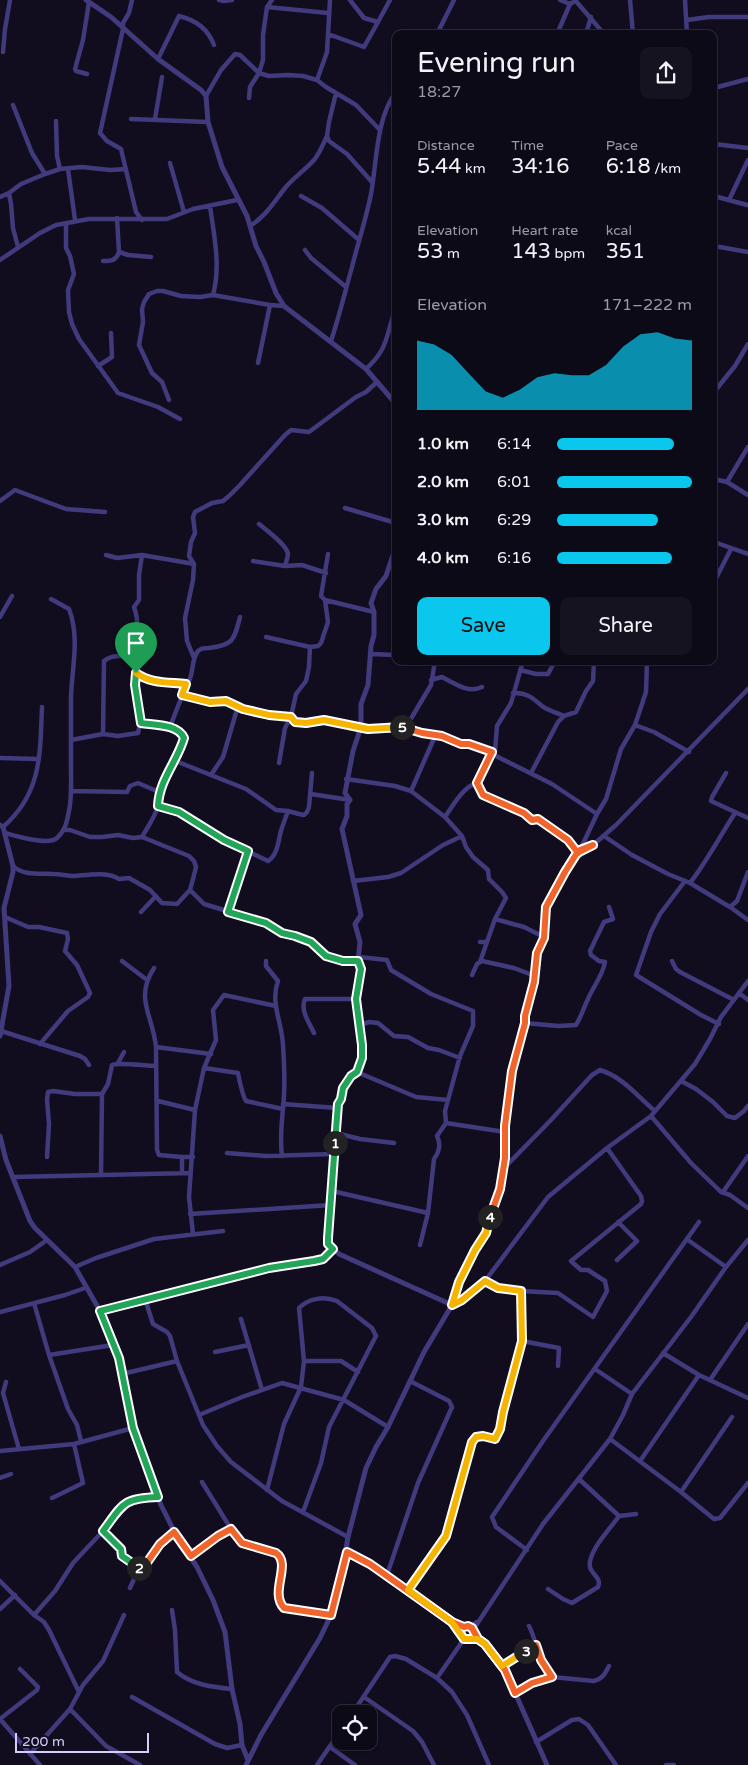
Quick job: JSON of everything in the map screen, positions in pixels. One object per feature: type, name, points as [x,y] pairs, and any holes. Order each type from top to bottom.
[{"type":"street","points":[[4,52],[5,29],[10,0]]},
{"type":"street","points":[[132,0],[129,13],[123,23],[100,133],[107,141],[121,149],[136,212],[142,220]]},
{"type":"street","points":[[220,0],[232,0]]},
{"type":"street","points":[[249,98],[250,87],[259,73],[264,60],[263,35],[267,7],[272,0]]},
{"type":"street","points":[[318,80],[326,52],[330,0]]},
{"type":"street","points":[[350,0],[364,18],[378,22]]},
{"type":"street","points":[[328,34],[364,47],[390,0]]},
{"type":"street","points":[[439,30],[454,0]]},
{"type":"street","points":[[560,0],[570,4]]},
{"type":"street","points":[[630,0],[633,30]]},
{"type":"street","points":[[685,0],[684,9],[687,30]]},
{"type":"street","points":[[86,74],[75,69],[83,40],[87,1],[111,17],[158,59],[201,90],[206,96]]},
{"type":"street","points":[[559,30],[570,4],[575,1],[601,30]]},
{"type":"street","points":[[267,7],[328,13]]},
{"type":"street","points":[[158,59],[179,16],[187,18],[207,30],[214,45]]},
{"type":"street","points":[[587,30],[591,17]]},
{"type":"street","points":[[687,20],[709,17],[748,17]]},
{"type":"street","points":[[380,130],[356,105],[318,80],[303,76],[269,76],[259,73],[240,55],[235,54],[221,70],[206,96],[208,122],[222,167],[246,216],[256,246],[276,293],[284,306],[366,369],[392,399]]},
{"type":"street","points":[[154,119],[162,77]]},
{"type":"street","points":[[717,87],[748,79]]},
{"type":"street","points":[[250,226],[261,219],[285,188],[321,150],[327,136],[336,93]]},
{"type":"street","points":[[330,340],[339,316],[359,240],[372,182],[380,130],[387,106],[392,98]]},
{"type":"street","points":[[13,105],[32,154],[45,174]]},
{"type":"street","points":[[131,119],[208,122]]},
{"type":"street","points":[[56,121],[57,156],[60,169]]},
{"type":"street","points":[[327,136],[329,141],[347,154],[372,182]]},
{"type":"street","points":[[717,144],[748,148]]},
{"type":"street","points":[[729,200],[748,160]]},
{"type":"street","points":[[170,163],[184,212]]},
{"type":"street","points":[[0,197],[9,194],[20,184],[60,169],[82,167],[110,170],[126,169]]},
{"type":"street","points":[[68,168],[75,220]]},
{"type":"street","points":[[9,194],[13,228],[18,247]]},
{"type":"street","points":[[302,196],[322,208],[359,240]]},
{"type":"street","points":[[717,197],[747,205]]},
{"type":"street","points":[[0,260],[40,232],[75,220],[117,218],[167,219],[176,217],[184,212],[237,200]]},
{"type":"street","points":[[210,206],[217,256],[217,279],[213,295]]},
{"type":"street","points":[[103,261],[114,261],[119,252],[117,218]]},
{"type":"street","points":[[66,223],[66,248],[74,274],[68,290],[72,324],[78,339],[118,393],[158,407],[180,419]]},
{"type":"street","points":[[717,247],[748,252]]},
{"type":"street","points":[[305,250],[311,258],[346,286]]},
{"type":"street","points":[[119,252],[128,255],[151,256]]},
{"type":"street","points":[[169,400],[162,382],[152,373],[139,345],[143,322],[142,309],[149,294],[163,291],[181,296],[200,297],[213,295],[284,306]]},
{"type":"street","points":[[258,364],[270,305]]},
{"type":"street","points":[[366,369],[375,361],[384,348],[392,322]]},
{"type":"street","points":[[98,366],[112,357],[111,333]]},
{"type":"street","points":[[717,388],[735,366],[748,344]]},
{"type":"street","points":[[194,658],[187,641],[185,618],[193,580],[194,564],[189,556],[189,547],[195,532],[193,523],[195,512],[212,503],[223,501],[229,496],[290,430],[309,432],[356,397],[366,392],[377,382]]},
{"type":"street","points":[[727,482],[748,447]]},
{"type":"street","points":[[717,480],[727,482],[748,495]]},
{"type":"street","points":[[0,501],[15,490],[66,509],[105,512]]},
{"type":"street","points":[[345,508],[392,522]]},
{"type":"street","points":[[259,524],[274,535],[288,552],[285,566]]},
{"type":"street","points":[[717,543],[748,554]]},
{"type":"street","points":[[717,577],[731,549]]},
{"type":"street","points":[[328,554],[321,596],[325,600],[374,612]]},
{"type":"street","points":[[106,555],[117,558],[142,555],[194,564]]},
{"type":"street","points":[[71,740],[103,734],[118,736],[138,733],[141,723],[135,685],[137,617],[134,608],[138,600],[142,555]]},
{"type":"street","points":[[350,800],[345,793],[346,780],[361,727],[361,704],[368,685],[370,654],[374,635],[374,612],[371,603],[376,589],[386,576],[392,558]]},
{"type":"street","points":[[253,561],[285,566],[302,565],[326,573]]},
{"type":"street","points":[[0,617],[12,596]]},
{"type":"street","points":[[3,828],[48,842],[54,840],[65,830],[70,810],[72,791],[71,696],[75,659],[74,636],[68,609],[51,599]]},
{"type":"street","points":[[266,637],[310,647],[318,646],[321,643],[328,622],[325,600]]},
{"type":"street","points":[[170,727],[190,677],[194,658],[201,649],[229,644],[234,638],[240,617]]},
{"type":"street","points":[[279,763],[286,728],[291,717],[296,694],[306,681],[310,647]]},
{"type":"street","points":[[370,654],[392,655]]},
{"type":"street","points":[[103,734],[104,661],[114,656],[135,656]]},
{"type":"street","points":[[406,727],[431,685],[434,665]]},
{"type":"street","points":[[445,817],[465,791],[477,783],[494,752],[497,726],[511,702],[522,665]]},
{"type":"street","points":[[520,670],[536,674],[548,674],[553,665]]},
{"type":"street","points":[[531,773],[553,730],[564,716],[576,712],[595,676],[594,665]]},
{"type":"street","points":[[247,1762],[320,1638],[331,1615],[347,1552],[348,1537],[366,1468],[424,1352],[452,1305],[459,1282],[486,1233],[500,1189],[512,1071],[535,976],[537,953],[544,938],[546,907],[606,799],[621,749],[635,725],[646,692],[647,665]]},
{"type":"street","points":[[136,673],[150,680],[171,684],[186,684]]},
{"type":"street","points":[[431,680],[442,677],[460,687],[475,690],[482,687]]},
{"type":"street","points":[[578,852],[593,845],[616,825],[673,765],[689,752],[748,689]]},
{"type":"street","points":[[514,693],[519,692],[529,696],[542,706],[564,716]]},
{"type":"street","points":[[182,695],[210,702],[226,701],[269,715],[291,717],[295,722],[306,723],[324,720],[368,729],[406,727],[422,733],[436,734],[461,744],[469,744],[494,752],[494,755],[552,784],[597,814]]},
{"type":"street","points":[[211,775],[223,757],[238,706]]},
{"type":"street","points":[[3,828],[14,818],[32,788],[37,775],[42,707]]},
{"type":"street","points":[[141,723],[170,727],[182,733],[184,738],[181,749],[173,760],[159,792],[158,806],[142,837]]},
{"type":"street","points":[[635,725],[654,732],[689,752]]},
{"type":"street","points":[[411,791],[436,734]]},
{"type":"street","points":[[0,758],[38,759]]},
{"type":"street","points":[[173,760],[246,789],[276,810],[299,814],[307,812],[311,794],[312,772]]},
{"type":"street","points":[[726,773],[711,801],[748,818]]},
{"type":"street","points":[[346,780],[395,786],[411,791],[445,817],[462,836],[472,857],[488,870],[489,879],[506,898],[495,919],[480,962],[472,975]]},
{"type":"street","points":[[72,791],[127,792],[130,786],[138,783],[159,792]]},
{"type":"street","points":[[477,783],[483,795],[524,813],[532,820],[538,819],[568,840],[578,852]]},
{"type":"street","points":[[311,794],[350,800]]},
{"type":"street","points":[[350,800],[347,804],[347,816],[342,828],[361,916],[355,924],[360,942],[359,959],[361,969],[356,999],[362,1058],[357,1072],[351,1076],[343,1088],[337,1108],[328,1244],[339,1254],[452,1305]]},
{"type":"street","points":[[158,806],[179,812],[224,840],[268,861],[272,859],[276,851],[281,829],[288,811]]},
{"type":"street","points":[[718,1024],[701,1016],[636,975],[651,932],[660,914],[706,863],[735,813]]},
{"type":"street","points":[[3,828],[13,866],[3,903],[8,949],[9,986],[0,1034],[61,1049],[80,1056],[89,1064]]},
{"type":"street","points":[[13,866],[28,873],[37,874],[76,876],[113,874],[119,879],[129,878],[150,890],[162,904],[177,904],[190,890],[196,867],[194,861],[189,856],[142,837],[118,835],[90,837],[65,830]]},
{"type":"street","points":[[353,881],[388,877],[401,873],[442,845],[462,836]]},
{"type":"street","points":[[604,836],[632,856],[688,882],[748,920]]},
{"type":"street","points":[[228,912],[248,851]]},
{"type":"street","points":[[730,907],[737,901],[748,872]]},
{"type":"street","points":[[190,890],[204,904],[266,923],[282,933],[311,942],[326,956],[343,961],[359,959],[387,960],[391,970],[431,994],[473,1011],[473,1026],[460,1058],[445,1111],[446,1123],[437,1136],[440,1142],[439,1152],[434,1159],[428,1212],[420,1245]]},
{"type":"street","points":[[140,912],[156,896]]},
{"type":"street","points":[[525,1023],[558,1026],[576,1025],[592,989],[604,970],[605,962],[591,955],[590,951],[604,922],[613,919],[609,906]]},
{"type":"street","points":[[5,917],[28,926],[67,933],[68,939],[65,951],[77,965],[90,993],[88,997],[68,1010],[40,1044]]},
{"type":"street","points":[[495,919],[524,927],[544,938]]},
{"type":"street","points":[[480,942],[487,942]]},
{"type":"street","points":[[1,951],[8,949]]},
{"type":"street","points":[[122,960],[146,980]]},
{"type":"street","points":[[266,961],[266,966],[278,981],[275,992],[276,1006],[285,1063],[280,1131],[282,1156]]},
{"type":"street","points":[[480,962],[486,961],[535,976]]},
{"type":"street","points":[[672,961],[676,970],[734,1000]]},
{"type":"street","points":[[154,968],[146,980],[144,988],[145,1003],[154,1031],[156,1047],[159,1154],[193,1157]]},
{"type":"street","points":[[452,1305],[462,1300],[485,1281],[548,1197],[607,1148],[652,1116],[695,1064],[721,1017],[748,981]]},
{"type":"street","points":[[739,993],[748,1000]]},
{"type":"street","points":[[193,1234],[189,1196],[195,1110],[204,1068],[216,1040],[213,1010],[224,995],[276,1006]]},
{"type":"street","points":[[314,1033],[304,1013],[303,1002],[305,999],[356,999]]},
{"type":"street","points":[[360,1025],[369,1022],[378,1023],[394,1036],[408,1037],[428,1048],[460,1058]]},
{"type":"street","points":[[156,1047],[211,1054]]},
{"type":"street","points":[[118,1063],[124,1052]]},
{"type":"street","points":[[101,1174],[102,1094],[108,1084],[112,1065],[118,1063],[133,1066],[156,1066]]},
{"type":"street","points":[[204,1068],[238,1073],[243,1098],[255,1104],[283,1107],[337,1108]]},
{"type":"street","points":[[503,1168],[592,1075],[600,1070],[626,1083],[655,1111]]},
{"type":"street","points":[[357,1072],[416,1097],[448,1100]]},
{"type":"street","points":[[681,1081],[696,1089],[727,1116],[735,1118],[748,1106]]},
{"type":"street","points":[[47,1156],[48,1092],[102,1094]]},
{"type":"street","points":[[158,1101],[195,1110]]},
{"type":"street","points":[[652,1116],[691,1162],[723,1192],[730,1194],[748,1208]]},
{"type":"street","points":[[446,1123],[505,1132]]},
{"type":"street","points":[[336,1133],[360,1139],[394,1143]]},
{"type":"street","points":[[0,1136],[6,1160],[30,1221],[74,1267],[100,1311],[119,1358],[133,1428],[158,1497],[174,1532],[191,1556],[213,1600],[225,1632],[232,1689],[247,1762]]},
{"type":"street","points":[[485,1281],[498,1288],[558,1293],[593,1317],[608,1291],[604,1281],[588,1270],[581,1270],[571,1261],[641,1204],[642,1200],[607,1148]]},
{"type":"street","points":[[227,1153],[266,1156],[334,1154]]},
{"type":"street","points":[[723,1192],[748,1156]]},
{"type":"street","points":[[182,1157],[182,1173]]},
{"type":"street","points":[[0,1162],[6,1160]]},
{"type":"street","points":[[13,1177],[191,1173]]},
{"type":"street","points":[[332,1191],[428,1212]]},
{"type":"street","points":[[190,1214],[330,1205]]},
{"type":"street","points":[[617,1260],[637,1241],[618,1222]]},
{"type":"street","points":[[527,1550],[496,1527],[492,1517],[543,1440],[688,1240],[699,1222]]},
{"type":"street","points":[[74,1267],[154,1240],[223,1231]]},
{"type":"street","points":[[0,1265],[30,1252],[47,1240]]},
{"type":"street","points":[[688,1240],[726,1267]]},
{"type":"street","points":[[437,1678],[464,1639],[472,1633],[478,1621],[543,1524],[610,1439],[623,1416],[632,1394],[692,1317],[726,1267],[748,1240]]},
{"type":"street","points":[[100,1311],[269,1268],[323,1259],[333,1249]]},
{"type":"street","points":[[0,1312],[85,1288]]},
{"type":"street","points":[[408,1590],[446,1536],[451,1524],[456,1495],[472,1442],[476,1437],[483,1436],[495,1439],[500,1429],[522,1341],[521,1291]]},
{"type":"street","points":[[266,1490],[284,1424],[301,1387],[304,1361],[299,1308],[306,1301],[324,1298],[337,1301],[372,1328],[376,1336],[329,1427],[321,1464],[303,1512]]},
{"type":"street","points":[[145,1299],[154,1324],[170,1336],[177,1360],[203,1425],[217,1446],[231,1462],[282,1502],[348,1537]]},
{"type":"street","points":[[34,1303],[68,1409],[77,1425],[81,1441]]},
{"type":"street","points":[[241,1319],[262,1390]]},
{"type":"street","points":[[710,1380],[748,1324]]},
{"type":"street","points":[[522,1341],[559,1348],[558,1366]]},
{"type":"street","points":[[50,1355],[113,1344]]},
{"type":"street","points":[[215,1352],[249,1345]]},
{"type":"street","points":[[663,1353],[710,1380],[748,1398]]},
{"type":"street","points":[[122,1374],[177,1360]]},
{"type":"street","points":[[304,1361],[341,1360],[358,1372]]},
{"type":"street","points":[[595,1369],[632,1394]]},
{"type":"street","points":[[640,1461],[699,1374]]},
{"type":"street","points":[[387,1575],[418,1483],[452,1407],[449,1401],[410,1381]]},
{"type":"street","points":[[6,1382],[3,1393],[19,1449]]},
{"type":"street","points":[[199,1415],[282,1383],[344,1400],[388,1427]]},
{"type":"street","points":[[681,1492],[732,1418]]},
{"type":"street","points":[[0,1451],[74,1444],[133,1428]]},
{"type":"street","points":[[610,1439],[681,1492],[709,1516],[717,1519],[720,1518],[748,1483]]},
{"type":"street","points":[[52,1498],[83,1483],[74,1444]]},
{"type":"street","points":[[0,1478],[11,1474]]},
{"type":"street","points":[[579,1479],[619,1516]]},
{"type":"street","points":[[202,1482],[231,1529],[242,1543],[276,1553],[280,1556],[282,1562],[278,1594],[279,1601],[284,1608],[331,1615]]},
{"type":"street","points":[[34,1615],[56,1591],[73,1563],[103,1531],[118,1510],[131,1500],[158,1497]]},
{"type":"street","points":[[548,1589],[563,1599],[572,1602],[598,1588],[599,1580],[590,1565],[596,1546],[619,1516],[636,1514]]},
{"type":"street","points":[[191,1556],[231,1529]]},
{"type":"street","points":[[103,1531],[121,1549],[122,1556],[139,1568]]},
{"type":"street","points":[[130,1588],[139,1568],[146,1564],[160,1544],[174,1532]]},
{"type":"street","points":[[347,1552],[387,1575],[452,1622],[472,1633],[485,1644],[502,1666],[547,1765]]},
{"type":"street","points":[[0,1580],[50,1630],[79,1692]]},
{"type":"street","points":[[0,1609],[15,1595]]},
{"type":"street","points":[[172,1610],[177,1672],[182,1677],[211,1687],[232,1689]]},
{"type":"street","points":[[30,1754],[70,1710],[84,1684],[103,1661],[124,1615]]},
{"type":"street","points":[[452,1622],[464,1639]]},
{"type":"street","points":[[530,1626],[541,1660],[552,1677]]},
{"type":"street","points":[[461,1633],[472,1633]]},
{"type":"street","points":[[502,1666],[536,1645]]},
{"type":"street","points":[[358,1705],[390,1657],[406,1659],[437,1678],[452,1692],[467,1715],[489,1765]]},
{"type":"street","points":[[515,1693],[532,1683],[552,1677],[599,1680],[603,1677],[609,1666]]},
{"type":"street","points":[[20,1669],[38,1687],[37,1690],[0,1719],[37,1764]]},
{"type":"street","points":[[76,1685],[84,1684]]},
{"type":"street","points":[[132,1697],[215,1744],[227,1748],[242,1745]]},
{"type":"street","points":[[364,1697],[413,1731],[422,1742],[434,1765]]},
{"type":"street","points":[[70,1710],[106,1746],[140,1765]]},
{"type":"street","points":[[536,1742],[572,1720],[579,1719],[588,1725],[616,1765]]},
{"type":"street","points":[[318,1765],[332,1744]]},
{"type":"street","points":[[330,1747],[355,1765]]},
{"type":"street","points":[[666,1765],[674,1765]]},
{"type":"route","points":[[136,673],[135,685],[141,723],[170,727],[182,733],[184,738],[181,749],[173,760],[159,792],[158,806],[179,812],[224,840],[248,851],[228,912],[266,923],[282,933],[311,942],[326,956],[343,961],[358,961],[361,969],[356,999],[362,1058],[357,1072],[351,1076],[343,1088],[337,1108],[332,1197],[328,1223],[328,1244],[333,1249],[323,1259],[269,1268],[100,1311],[119,1358],[136,1439],[158,1497],[143,1497],[126,1503],[118,1510],[103,1531],[121,1549],[122,1556],[139,1568],[146,1564],[160,1544],[174,1532],[191,1556],[231,1529],[242,1543],[276,1553],[282,1558],[278,1594],[279,1601],[284,1608],[331,1615],[347,1552],[387,1575],[452,1622],[472,1628],[474,1634],[485,1644],[505,1670],[515,1693],[532,1683],[552,1677],[541,1660],[536,1645],[502,1666],[485,1644],[478,1639],[471,1638],[467,1640],[462,1638],[461,1633],[452,1622],[408,1590],[446,1536],[451,1524],[452,1509],[472,1442],[476,1437],[483,1436],[495,1439],[500,1429],[522,1341],[521,1291],[498,1288],[485,1281],[462,1300],[452,1305],[459,1282],[486,1233],[500,1189],[505,1158],[505,1126],[512,1071],[534,982],[537,953],[544,938],[546,907],[577,853],[593,845],[580,850],[578,853],[568,840],[538,819],[532,820],[524,813],[483,795],[477,783],[492,752],[469,744],[461,744],[436,734],[422,733],[406,727],[368,729],[324,720],[306,723],[295,722],[291,717],[269,715],[243,709],[226,701],[210,702],[182,695],[186,684],[171,684],[150,680],[136,673]]}]
